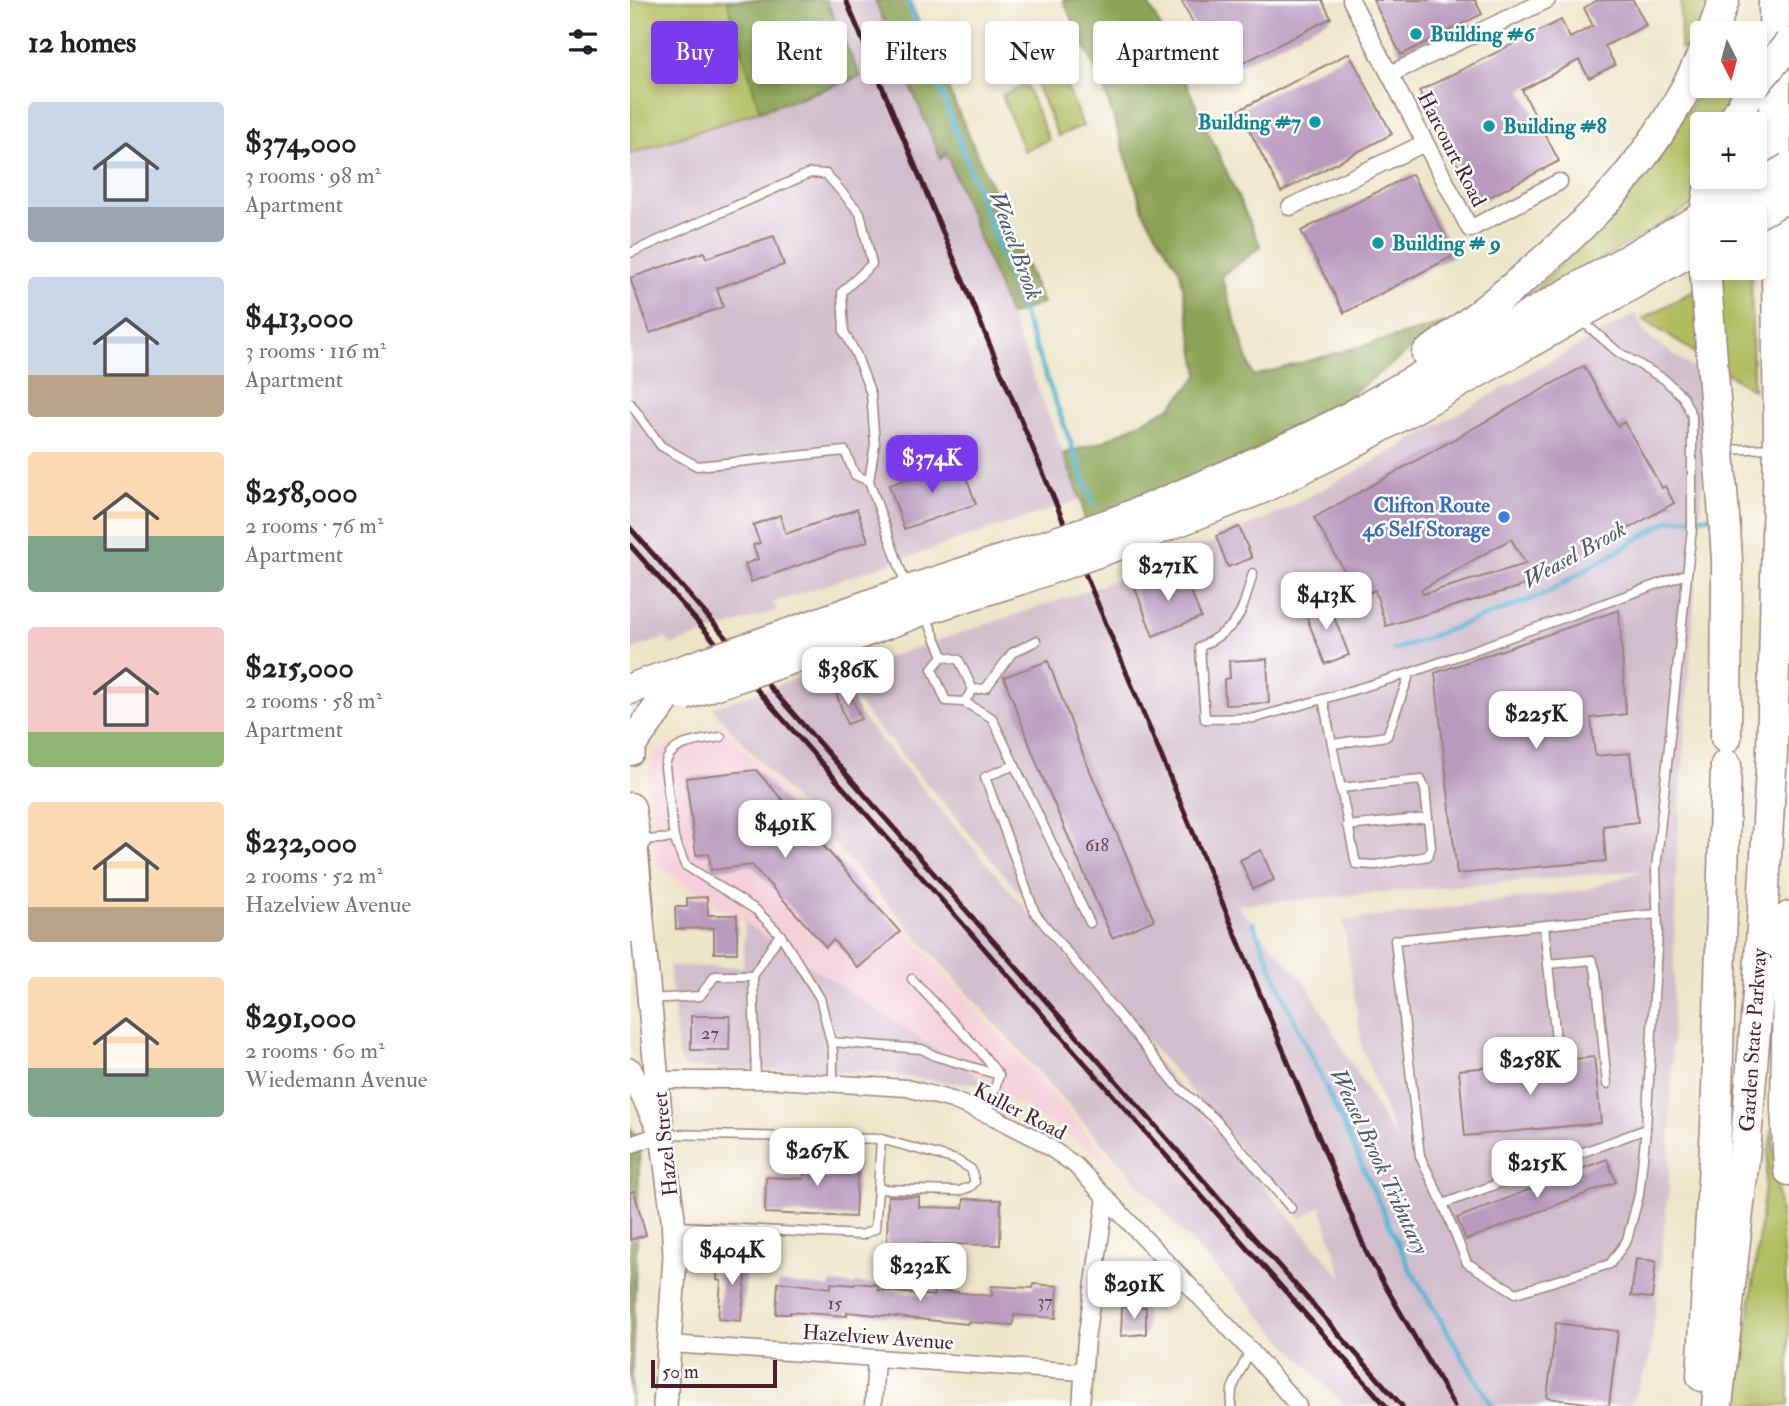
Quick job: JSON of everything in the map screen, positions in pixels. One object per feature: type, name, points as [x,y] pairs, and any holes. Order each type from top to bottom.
[{"type":"highway","points":[[1716,21],[1724,0]]},
{"type":"highway","name":"Garden State Parkway","points":[[1717,1406],[1746,1139],[1758,994],[1772,752],[1779,447],[1774,0]]},
{"type":"highway","points":[[1768,69],[1789,44]]},
{"type":"highway","points":[[1290,449],[1455,335],[1582,227],[1618,188],[1656,138],[1690,83]]},
{"type":"highway","points":[[1776,123],[1789,234]]},
{"type":"highway","points":[[1758,203],[1789,168]]},
{"type":"highway","points":[[1766,203],[1789,197]]},
{"type":"highway","points":[[1119,533],[1196,491],[1290,449],[1348,418],[1690,224]]},
{"type":"highway","points":[[630,714],[672,691],[916,601],[1119,533],[1215,508],[1314,463],[1690,251]]},
{"type":"highway","points":[[1701,1406],[1716,1127],[1726,751],[1727,560],[1706,280]]},
{"type":"highway","points":[[630,689],[672,691]]},
{"type":"highway","points":[[630,750],[632,743],[672,691]]},
{"type":"highway","points":[[630,808],[635,841]]},
{"type":"highway","points":[[1789,917],[1786,1107],[1789,1170]]},
{"type":"main road","name":"Hazel Street","points":[[635,841],[636,920]]},
{"type":"street","name":"Harcourt Road","points":[[1351,0],[1469,229],[1559,182]]},
{"type":"street","points":[[1390,74],[1548,0]]},
{"type":"street","points":[[1290,207],[1425,143]]},
{"type":"street","name":"Hazel Street","points":[[636,920],[649,999],[674,1226],[675,1256],[665,1406]]},
{"type":"street","points":[[630,1070],[662,1134],[630,1145]]},
{"type":"street","name":"Kuller Road","points":[[658,1080],[756,1080],[907,1088],[952,1100],[1037,1139],[1075,1165],[1250,1350],[1298,1406]]},
{"type":"street","points":[[1081,1406],[1105,1197]]},
{"type":"street","name":"Hazelview Avenue","points":[[670,1344],[1083,1372]]},
{"type":"street","points":[[873,1406],[876,1358]]},
{"type":"lane","points":[[630,253],[810,173],[826,174],[860,213],[872,264],[842,292],[844,332],[856,354],[871,394],[875,444],[869,481],[916,601],[943,656],[959,660],[973,690]]},
{"type":"lane","points":[[1576,316],[1618,352],[1664,379],[1683,397],[1692,416],[1692,528],[1656,869],[1657,914],[1646,1129],[1639,1195],[1627,1240],[1610,1264],[1516,1293],[1467,1263],[1420,1156],[1395,940],[1657,914]]},
{"type":"lane","points":[[630,403],[661,446],[698,466],[845,451],[855,475],[869,481]]},
{"type":"lane","points":[[1691,452],[1779,447]]},
{"type":"lane","points":[[1253,573],[1239,618],[1222,635],[1200,648],[1205,719],[1255,718],[1410,673],[1686,574]]},
{"type":"lane","points":[[964,702],[973,690],[986,688],[1012,653],[1036,640]]},
{"type":"lane","points":[[943,656],[932,669],[946,701],[964,702],[992,718],[1090,923]]},
{"type":"lane","points":[[1333,744],[1387,736],[1410,673]]},
{"type":"lane","points":[[1322,699],[1333,744],[1340,788],[1347,826],[1356,864],[1376,865],[1428,856],[1431,847],[1425,789],[1421,780],[1340,788]]},
{"type":"lane","points":[[721,737],[685,744],[676,748],[666,758],[674,838],[685,866],[756,910],[780,934],[820,998],[833,1052],[833,1083]]},
{"type":"lane","points":[[1015,765],[985,777],[1035,914],[1178,1087],[1215,1119],[1291,1208]]},
{"type":"lane","points":[[1347,826],[1428,818]]},
{"type":"lane","points":[[635,841],[674,838]]},
{"type":"lane","points":[[1544,926],[1557,1049]]},
{"type":"lane","points":[[756,1080],[753,976],[780,934]]},
{"type":"lane","points":[[1548,964],[1592,960],[1596,972],[1607,1084]]},
{"type":"lane","points":[[649,999],[700,996],[715,976],[753,976]]},
{"type":"lane","points":[[912,979],[999,1075]]},
{"type":"lane","points":[[831,1042],[922,1049],[935,1056],[999,1075]]},
{"type":"lane","points":[[987,1114],[999,1075]]},
{"type":"lane","points":[[1443,1204],[1646,1129]]},
{"type":"lane","points":[[662,1134],[881,1139],[956,1160],[971,1169],[975,1182],[959,1191],[878,1189]]},
{"type":"lane","points":[[674,1226],[862,1235],[876,1229],[881,1139]]},
{"type":"lane","points":[[1231,1406],[1232,1389],[1250,1350]]},
{"type":"shaded area","points":[[826,0],[875,0],[884,21],[861,21],[861,84],[910,84],[940,158],[946,153],[1081,499],[772,603],[778,610],[672,645],[665,638],[630,650],[630,155],[839,84],[847,84],[847,81],[860,77],[847,48],[847,21],[835,21]]},
{"type":"shaded area","points":[[1635,314],[1646,335],[1700,373],[1705,443],[1676,867],[1669,1185],[1650,1358],[1630,1406],[1345,1406],[1183,1233],[712,708],[821,670],[1343,1279],[1321,1206],[1301,1219],[833,675],[1075,595],[1207,545],[1274,515]],"holes":[[[1645,870],[1581,891],[1343,921],[1362,1047],[1398,1145],[1307,985],[1236,905]]]},
{"type":"shaded area","points":[[723,726],[1188,1246],[1132,1186],[1106,1162],[1072,1137],[657,866],[647,777],[653,752]]},
{"type":"shaded area","points":[[745,923],[987,1083],[951,1083],[882,1073],[686,1068],[679,1059],[669,966],[743,967]]},
{"type":"green space","points":[[630,0],[826,0],[835,21],[752,21],[752,84],[839,84],[630,154]]},
{"type":"green space","points":[[727,0],[826,0],[835,21],[752,21],[752,84],[839,84],[760,111],[738,37],[738,21],[733,21]]},
{"type":"green space","points":[[875,0],[909,0],[918,21],[884,21]]},
{"type":"green space","points":[[1063,0],[1146,0],[1157,21],[1093,21],[1093,64],[1079,34],[1079,21],[1073,21]]},
{"type":"green space","points":[[1681,0],[1714,0],[1706,21],[1690,21],[1690,49],[1680,48]]},
{"type":"green space","points":[[847,48],[860,77],[847,81]]},
{"type":"green space","points":[[847,48],[860,77],[847,81]]},
{"type":"green space","points":[[910,84],[946,84],[1043,303],[1010,316],[946,153],[941,159]]},
{"type":"green space","points":[[1036,84],[1065,84],[1083,126],[1058,136]]},
{"type":"green space","points":[[1186,84],[1261,247],[1221,276],[1253,376],[1446,323],[1337,405],[1233,464],[1085,523],[1081,499],[1063,454],[1104,441],[1171,407],[1199,375],[1180,271],[1144,213],[1103,85]]},
{"type":"green space","points":[[1026,85],[1049,140],[1024,151],[1002,95]]},
{"type":"green space","points":[[1695,98],[1748,98],[1749,112],[1690,112],[1690,189],[1749,189],[1750,203],[1690,203],[1690,207],[1511,314],[1640,184]]},
{"type":"green space","points":[[1712,280],[1751,280],[1753,390],[1643,319]]},
{"type":"green space","points":[[630,1127],[640,1142],[631,1406],[630,1406]]},
{"type":"green space","points":[[1772,1127],[1789,1317],[1789,1406],[1738,1406]]},
{"type":"building","points":[[1181,0],[1322,0],[1331,18],[1243,63],[1243,21],[1192,21]]},
{"type":"building","name":"Building #6","points":[[1373,0],[1475,0],[1482,14],[1401,55]]},
{"type":"building","name":"Building #8","points":[[1598,0],[1633,0],[1646,25],[1605,46],[1615,65],[1589,78],[1579,60],[1522,90],[1559,161],[1478,203],[1419,91],[1561,20],[1570,38],[1593,26],[1584,8]]},
{"type":"building","name":"Building #7","points":[[1349,53],[1392,134],[1281,192],[1239,110]]},
{"type":"building","name":"Building # 9","points":[[1412,174],[1455,255],[1344,313],[1301,231]]},
{"type":"building","points":[[774,236],[784,265],[717,288],[723,307],[650,333],[630,278],[704,252],[706,258]]},
{"type":"building","points":[[1584,366],[1618,426],[1624,422],[1662,488],[1665,486],[1674,503],[1529,584],[1386,626],[1375,590],[1360,598],[1314,518]],"holes":[[[1511,539],[1526,564],[1423,594],[1421,590]]]},
{"type":"building","points":[[960,460],[976,504],[904,529],[889,485]]},
{"type":"building","points":[[857,509],[868,541],[751,582],[745,564],[758,559],[753,545],[760,543],[753,525],[780,515],[786,534]]},
{"type":"building","points":[[1239,527],[1252,558],[1228,567],[1216,536]]},
{"type":"building","points":[[1182,569],[1201,617],[1153,636],[1135,588]]},
{"type":"building","points":[[1327,599],[1349,655],[1325,664],[1303,608]]},
{"type":"building","points":[[1619,610],[1626,714],[1591,718],[1595,756],[1630,753],[1638,822],[1603,826],[1606,861],[1457,874],[1435,673]]},
{"type":"building","points":[[1267,659],[1269,703],[1225,705],[1224,679],[1230,678],[1229,661]]},
{"type":"building","points":[[1048,661],[1082,752],[1154,920],[1112,938],[1039,769],[1004,677]]},
{"type":"building","points":[[848,689],[861,719],[847,724],[836,693]]},
{"type":"building","points":[[756,770],[900,932],[858,968],[833,940],[826,947],[752,865],[711,870],[709,854],[696,855],[686,778]]},
{"type":"building","points":[[1261,850],[1274,880],[1253,889],[1240,860]]},
{"type":"building","points":[[707,897],[708,915],[737,915],[737,953],[714,953],[714,928],[676,929],[675,907],[687,907],[687,898]]},
{"type":"building","points":[[691,1016],[730,1016],[729,1050],[691,1050]]},
{"type":"building","points":[[1594,1057],[1601,1123],[1465,1136],[1459,1070]]},
{"type":"building","points":[[805,1151],[858,1154],[855,1217],[765,1213],[766,1177],[804,1179]]},
{"type":"building","points":[[1607,1159],[1616,1182],[1466,1240],[1457,1218]]},
{"type":"building","points":[[634,1191],[646,1235],[630,1240],[630,1192]]},
{"type":"building","points":[[888,1196],[919,1197],[919,1207],[963,1208],[964,1199],[1001,1200],[1000,1245],[887,1243]]},
{"type":"building","points":[[719,1257],[748,1259],[741,1321],[718,1319],[721,1281],[717,1280]]},
{"type":"building","points":[[1636,1259],[1656,1261],[1652,1298],[1631,1296]]},
{"type":"building","points":[[778,1282],[831,1288],[831,1283],[879,1285],[878,1290],[934,1296],[934,1290],[992,1296],[992,1286],[1058,1286],[1056,1318],[1014,1315],[1013,1325],[967,1324],[847,1312],[847,1316],[790,1312],[776,1314]]},
{"type":"building","points":[[1122,1307],[1146,1307],[1146,1334],[1121,1336]]},
{"type":"building","points":[[1556,1323],[1618,1331],[1609,1406],[1547,1398]]},
{"type":"waterway","name":"Weasel Brook","points":[[907,0],[1093,503]]},
{"type":"waterway","name":"Weasel Brook","points":[[1394,650],[1543,595],[1670,520],[1716,516]]},
{"type":"waterway","name":"Weasel Brook Tributary","points":[[1253,923],[1288,1006],[1410,1269],[1492,1406]]},
{"type":"railway","points":[[846,0],[1367,1254],[1454,1406]]},
{"type":"railway","points":[[630,528],[1402,1406]]},
{"type":"railway","points":[[630,545],[1386,1406]]},
{"type":"place","name":"Building #6","points":[[1416,34]]},
{"type":"place","name":"Building #7","points":[[1315,122]]},
{"type":"place","name":"Building #8","points":[[1489,126]]},
{"type":"place","name":"Building # 9","points":[[1378,243]]},
{"type":"place","name":"Clifton Route 46 Self Storage","points":[[1504,517]]}]
